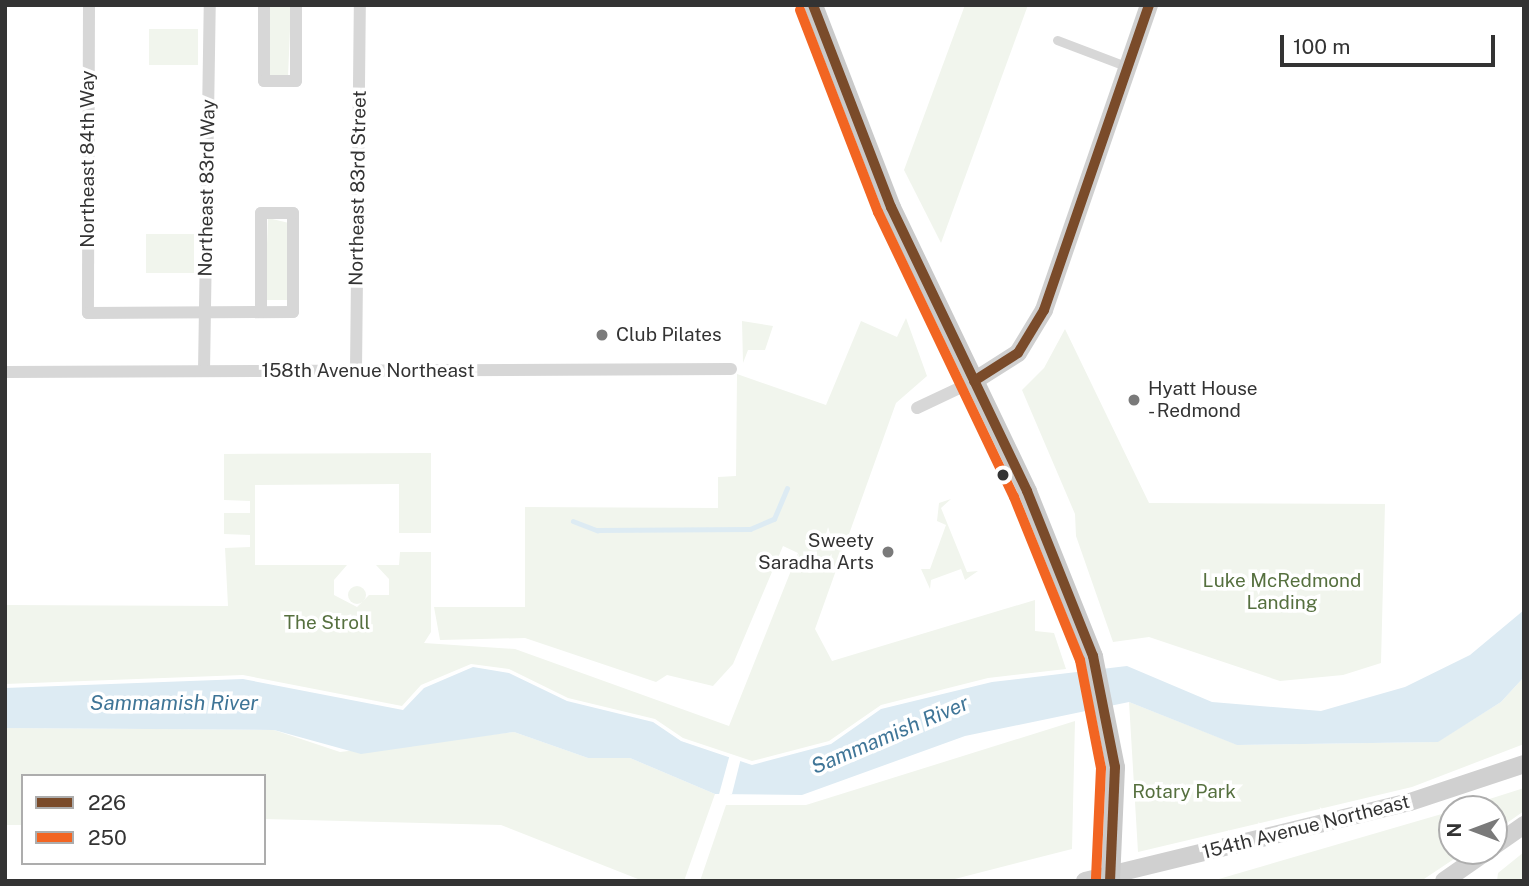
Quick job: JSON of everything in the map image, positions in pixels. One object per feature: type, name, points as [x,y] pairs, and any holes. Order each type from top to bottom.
[{"type":"main road","points":[[813,5],[891,207],[1069,584],[1107,709],[1116,804],[1112,878]]},
{"type":"main road","points":[[974,381],[1029,340],[1129,68],[1149,5]]},
{"type":"main road","name":"154th Avenue Northeast","points":[[1085,881],[1409,802],[1524,764]]},
{"type":"main road","points":[[1508,836],[1524,825]]},
{"type":"main road","points":[[1444,881],[1467,865]]},
{"type":"street","name":"Northeast 84th Way","points":[[89,5],[88,313],[205,312]]},
{"type":"street","name":"Northeast 83rd Way","points":[[204,371],[210,5]]},
{"type":"street","points":[[264,5],[264,81],[296,81],[296,5]]},
{"type":"street","name":"Northeast 83rd Street","points":[[356,371],[360,5]]},
{"type":"street","points":[[1057,40],[1129,68]]},
{"type":"street","points":[[205,312],[261,312],[293,312],[293,213],[261,213],[261,312]]},
{"type":"street","name":"158th Avenue Northeast","points":[[5,372],[731,369]]},
{"type":"street","points":[[917,408],[974,381]]},
{"type":"green space","points":[[268,5],[291,5],[288,77],[270,77]]},
{"type":"green space","points":[[965,5],[1028,5],[941,243],[904,170]]},
{"type":"green space","points":[[149,29],[198,29],[198,65],[149,65]]},
{"type":"green space","points":[[268,218],[289,223],[289,300],[265,300]]},
{"type":"green space","points":[[146,234],[194,234],[194,273],[146,273]]},
{"type":"green space","name":"The Stroll","points":[[906,318],[927,376],[896,403],[815,629],[832,661],[1035,600],[1035,631],[1054,633],[1066,669],[988,678],[881,705],[829,741],[752,761],[683,738],[655,719],[568,698],[509,669],[471,664],[421,685],[402,706],[243,675],[5,684],[5,605],[228,606],[225,548],[250,547],[250,535],[224,534],[224,513],[250,513],[250,501],[224,500],[224,454],[431,453],[431,533],[399,533],[399,484],[255,485],[255,565],[347,565],[334,580],[334,595],[357,607],[369,595],[389,595],[389,579],[376,565],[399,565],[400,552],[431,552],[431,632],[424,643],[515,649],[729,726],[798,553],[783,546],[733,664],[713,686],[667,675],[656,682],[525,638],[440,640],[434,607],[525,607],[525,507],[718,508],[718,477],[736,476],[737,374],[826,405],[861,321],[897,337]]},
{"type":"green space","points":[[742,321],[773,326],[765,350],[748,350],[743,363]]},
{"type":"green space","name":"Luke McRedmond Landing","points":[[1065,329],[1149,503],[1385,504],[1381,663],[1343,675],[1280,681],[1149,637],[1113,642],[1076,536],[1075,514],[1022,390],[1044,368]]},
{"type":"green space","points":[[951,499],[941,508],[967,572],[978,571],[965,580],[961,569],[931,580],[930,589],[921,569],[930,569],[946,525],[937,521],[939,503]]},
{"type":"green space","points":[[357,586],[363,589],[366,595],[363,601],[357,604],[351,601],[348,595],[351,589]]},
{"type":"green space","name":"Rotary Park","points":[[1524,677],[1524,744],[1412,787],[1138,852],[1129,702],[1238,745],[1437,742],[1501,702]]},
{"type":"green space","points":[[1075,721],[1072,849],[947,881],[700,881],[726,805],[806,805]]},
{"type":"green space","points":[[5,728],[274,730],[340,752],[514,732],[588,758],[630,758],[715,794],[684,881],[643,881],[501,825],[266,819],[266,774],[21,774],[21,825],[5,825]]},
{"type":"green space","points":[[1524,788],[1524,811],[1508,822],[1508,795],[1502,795]]},
{"type":"green space","points":[[1438,815],[1438,865],[1445,865],[1421,881],[1212,881]]},
{"type":"green space","points":[[1524,852],[1524,879],[1497,881],[1498,873]]},
{"type":"water","name":"Sammamish River","points":[[1524,610],[1524,677],[1501,702],[1438,742],[1237,745],[1129,702],[965,736],[802,795],[715,794],[630,758],[588,758],[514,732],[361,754],[274,730],[5,728],[5,688],[243,679],[403,710],[424,688],[473,667],[509,673],[567,701],[653,722],[681,741],[752,765],[831,744],[881,709],[992,682],[1127,666],[1212,702],[1321,711],[1405,687],[1470,655]]},
{"type":"pier","points":[[730,754],[741,758],[732,794],[718,798]]},
{"type":"waterway","points":[[573,521],[597,530],[750,529],[774,519],[787,489]]},
{"type":"transit line","name":"226","points":[[813,5],[891,207],[1027,491],[1093,656],[1115,767],[1110,881]]},
{"type":"transit line","name":"226","points":[[974,381],[1018,353],[1044,310],[1149,5]]},
{"type":"transit line","name":"250","points":[[800,10],[878,212],[1014,497],[1080,660],[1101,768],[1096,880]]},
{"type":"place","name":"Club Pilates","points":[[602,335]]},
{"type":"place","name":"Hyatt House - Redmond","points":[[1134,400]]},
{"type":"place","name":"Sweety Saradha Arts","points":[[888,552]]}]
